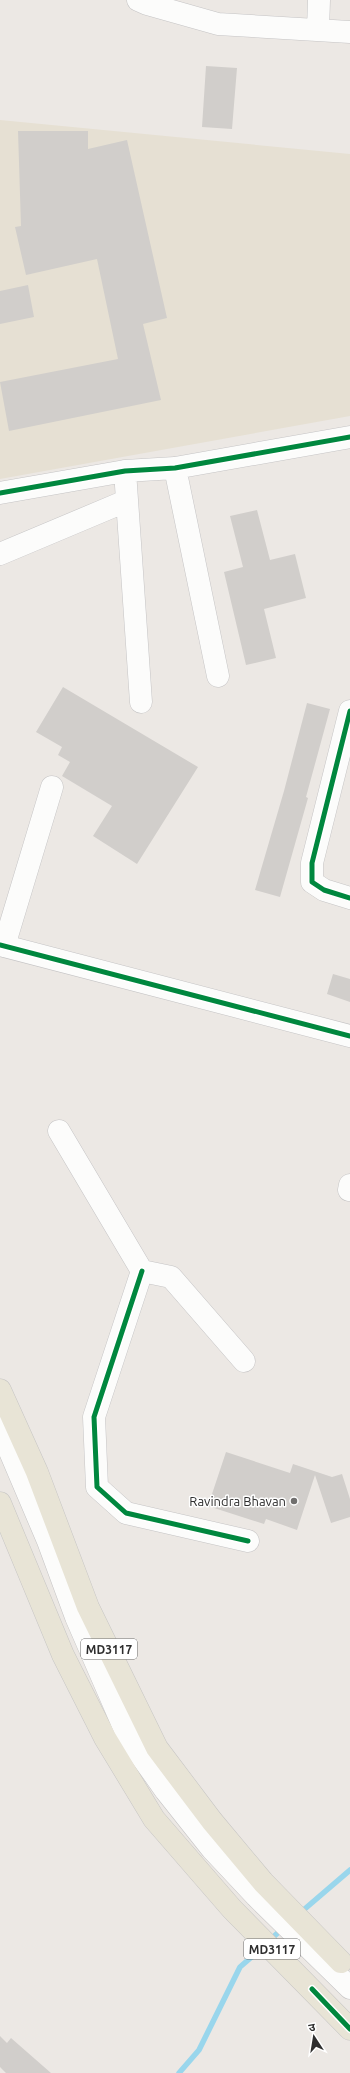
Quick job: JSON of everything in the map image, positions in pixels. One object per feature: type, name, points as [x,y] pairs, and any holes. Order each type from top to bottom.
[{"type":"main road","name":"MD3117","points":[[0,1390],[37,1472],[88,1607],[156,1748],[212,1821],[260,1889],[333,1964]]},
{"type":"main road","name":"MD3117","points":[[0,1503],[63,1655],[105,1738],[154,1819],[232,1909],[350,2029]]},
{"type":"street","points":[[138,0],[147,4],[218,24],[350,32]]},
{"type":"street","points":[[318,30],[319,0]]},
{"type":"street","points":[[0,493],[125,471],[175,468],[350,437]]},
{"type":"street","points":[[175,468],[218,676]]},
{"type":"street","points":[[125,471],[141,702]]},
{"type":"street","points":[[0,554],[126,501]]},
{"type":"street","points":[[350,711],[345,754],[312,864],[312,882],[324,890],[350,898]]},
{"type":"street","points":[[52,787],[2,946],[350,1036]]},
{"type":"street","points":[[59,1131],[142,1271],[171,1277],[244,1361]]},
{"type":"street","points":[[142,1271],[94,1417],[97,1487],[126,1513],[248,1541]]},
{"type":"street","points":[[0,1428],[48,1541],[76,1616],[129,1738],[166,1792],[212,1849],[260,1889]]},
{"type":"street","points":[[333,1964],[350,1988]]},
{"type":"shaded area","points":[[0,120],[350,154],[350,416],[0,479]]},
{"type":"building","points":[[206,66],[237,68],[232,129],[202,127]]},
{"type":"building","points":[[18,131],[88,131],[88,149],[127,140],[167,318],[143,324],[161,400],[9,431],[0,382],[118,359],[97,259],[26,275],[15,227],[21,226]]},
{"type":"building","points":[[28,285],[34,317],[0,324],[0,291]]},
{"type":"building","points":[[257,510],[270,560],[295,554],[306,598],[264,609],[276,658],[246,665],[224,572],[243,567],[230,516]]},
{"type":"building","points":[[63,687],[198,767],[137,864],[93,836],[112,806],[62,776],[70,762],[58,755],[62,747],[36,732]]},
{"type":"building","points":[[307,703],[330,709],[306,797],[308,798],[280,897],[255,890],[284,791]]},
{"type":"building","points":[[333,974],[350,979],[350,1002],[327,994]]},
{"type":"building","points":[[226,1452],[290,1473],[293,1464],[332,1477],[342,1474],[350,1499],[350,1517],[331,1523],[315,1475],[297,1530],[266,1519],[264,1524],[208,1506]]},
{"type":"building","points":[[0,2036],[7,2043],[11,2038],[51,2073],[6,2073],[0,2067]]},
{"type":"waterway","points":[[300,1913],[350,1870]]},
{"type":"waterway","points":[[269,1941],[283,1928]]},
{"type":"waterway","points":[[179,2073],[199,2050],[240,1967],[263,1947]]},
{"type":"cycle path","points":[[0,493],[125,471],[175,468],[350,437]]},
{"type":"cycle path","points":[[350,711],[312,863],[312,882],[324,890],[350,898]]},
{"type":"cycle path","points":[[0,945],[350,1036]]},
{"type":"cycle path","points":[[142,1271],[94,1417],[97,1487],[126,1513],[248,1541]]},
{"type":"cycle path","points":[[312,1989],[350,2029]]},
{"type":"place","name":"Ravindra Bhavan","points":[[294,1501]]}]
